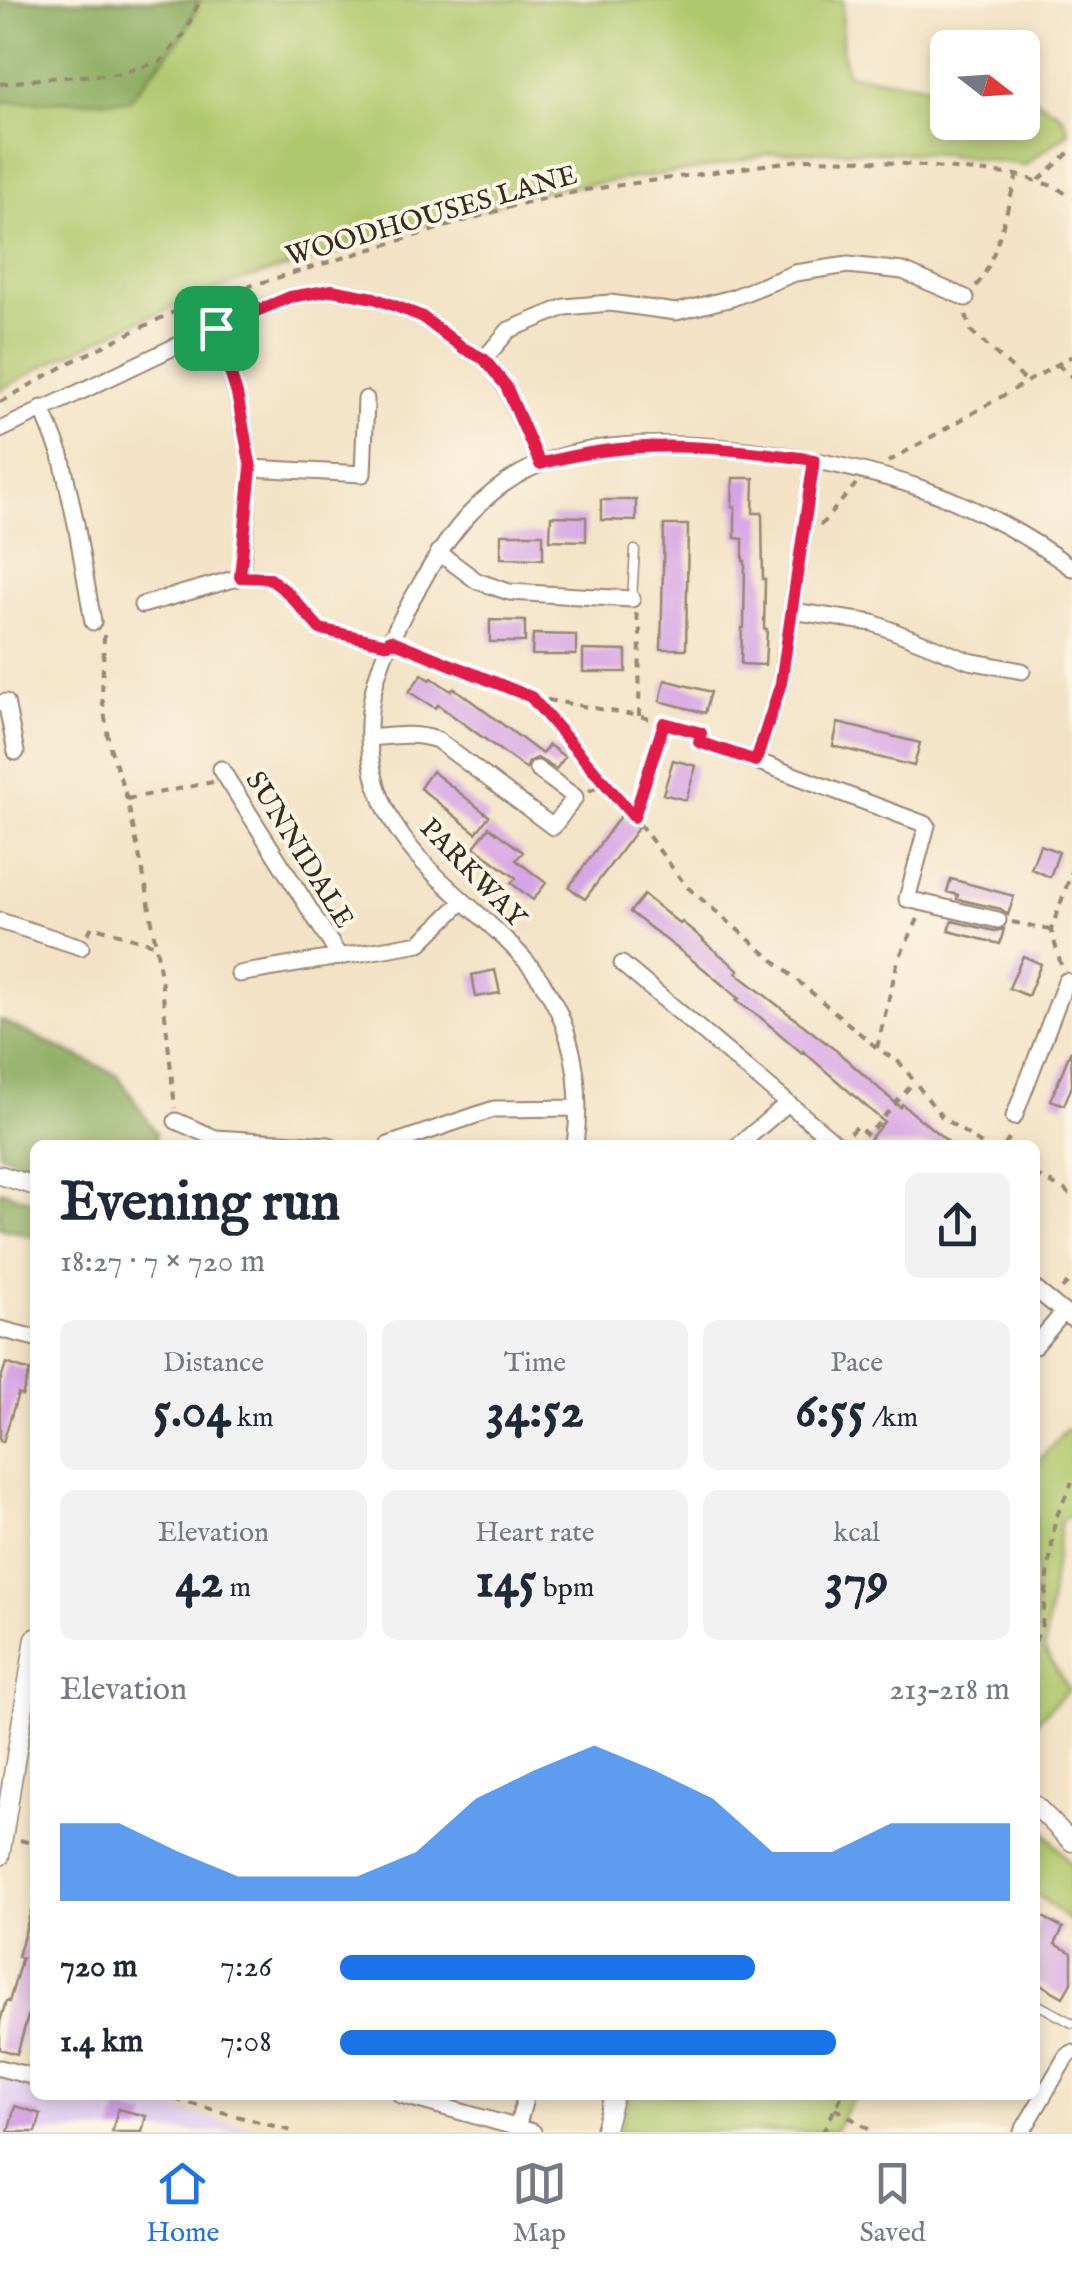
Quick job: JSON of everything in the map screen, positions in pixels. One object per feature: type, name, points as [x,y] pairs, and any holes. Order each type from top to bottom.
[{"type":"street","points":[[484,359],[510,330],[565,307],[610,303],[676,312],[732,298],[794,273],[848,265],[903,271],[963,297]]},
{"type":"street","points":[[0,430],[216,328],[290,297],[332,290],[374,298],[421,316],[484,359],[506,386],[540,464]]},
{"type":"street","points":[[216,328],[237,394],[251,468],[240,577]]},
{"type":"street","points":[[251,468],[363,474],[366,399]]},
{"type":"street","points":[[42,408],[60,455],[93,622]]},
{"type":"street","name":"PARKWAY","points":[[575,1140],[577,1074],[562,1018],[532,968],[423,864],[404,840],[389,815],[375,777],[369,738],[373,688],[389,642],[454,529],[501,486],[540,464],[578,453],[643,446],[737,450],[814,460],[925,489],[1040,545],[1072,568]]},
{"type":"street","points":[[756,761],[781,683],[814,460]]},
{"type":"street","points":[[438,552],[477,581],[509,592],[632,599]]},
{"type":"street","points":[[142,605],[240,577],[269,578]]},
{"type":"street","points":[[792,611],[874,623],[969,661],[1022,671]]},
{"type":"street","points":[[0,704],[6,702],[16,752]]},
{"type":"street","points":[[369,738],[412,734],[437,740],[553,826],[576,797],[537,769]]},
{"type":"street","points":[[699,742],[926,825],[907,899],[998,920]]},
{"type":"street","name":"SUNNIDALE","points":[[225,774],[339,956]]},
{"type":"street","name":"SUNNIDALE","points":[[239,974],[420,943],[462,902]]},
{"type":"street","points":[[0,921],[81,947]]},
{"type":"street","points":[[622,964],[788,1103],[843,1140]]},
{"type":"street","points":[[1014,1117],[1064,1008],[1066,981]]},
{"type":"street","points":[[745,1140],[788,1103]]},
{"type":"street","points":[[403,1140],[494,1109],[578,1108]]},
{"type":"street","points":[[176,1121],[214,1138],[247,1140]]},
{"type":"street","points":[[0,1175],[30,1184]]},
{"type":"street","points":[[1040,1293],[1068,1316],[1040,1341]]},
{"type":"street","points":[[0,1329],[30,1337]]},
{"type":"street","points":[[0,1856],[30,1669]]},
{"type":"street","points":[[1040,1809],[1072,1842]]},
{"type":"street","points":[[1022,2132],[1072,2053]]},
{"type":"street","points":[[0,2068],[30,2076]]},
{"type":"street","points":[[419,2100],[525,2130],[526,2100]]},
{"type":"street","points":[[604,2132],[613,2100]]},
{"type":"lane","points":[[632,599],[635,550]]},
{"type":"lane","points":[[1040,2005],[1072,2023]]},
{"type":"path","points":[[0,84],[117,74],[160,62],[184,34],[200,0]]},
{"type":"path","points":[[1038,181],[1072,150]]},
{"type":"path","name":"WOODHOUSES LANE","points":[[0,402],[73,361],[169,314],[214,297],[520,204],[585,190],[807,159],[1017,174],[1056,187],[1072,198]]},
{"type":"path","points":[[1017,174],[980,284],[963,297],[971,331],[1027,382]]},
{"type":"path","points":[[801,549],[866,472],[1072,356]]},
{"type":"path","points":[[1058,364],[1072,377]]},
{"type":"path","points":[[269,578],[320,629],[389,642],[531,697],[639,716],[701,733],[699,742]]},
{"type":"path","points":[[632,599],[640,631],[639,716]]},
{"type":"path","points":[[93,622],[104,622],[102,697],[109,744],[126,798],[156,945],[176,1121]]},
{"type":"path","points":[[531,697],[634,817],[686,886],[900,1063],[942,1118],[975,1140]]},
{"type":"path","points":[[634,817],[664,723]]},
{"type":"path","points":[[126,798],[225,774]]},
{"type":"path","points":[[1066,981],[1051,930],[1072,870]]},
{"type":"path","points":[[878,1048],[898,960],[924,903]]},
{"type":"path","points":[[998,920],[1051,930]]},
{"type":"path","points":[[81,947],[92,926],[156,945]]},
{"type":"path","points":[[843,1140],[857,1126],[868,1135],[914,1082]]},
{"type":"path","points":[[1040,1177],[1072,1197]]},
{"type":"path","points":[[1040,1629],[1055,1520],[1072,1482]]},
{"type":"path","points":[[178,2100],[296,2132]]},
{"type":"path","points":[[823,2132],[840,2100]]},
{"type":"path","points":[[836,2108],[873,2132]]},
{"type":"shaded area","points":[[0,2077],[30,2085],[30,2100],[149,2100],[272,2132],[0,2132]]},
{"type":"green space","points":[[0,0],[200,0],[184,34],[129,100],[0,102]]},
{"type":"green space","points":[[200,0],[843,0],[842,49],[847,74],[930,86],[930,140],[1040,140],[1040,102],[1062,115],[1069,132],[1025,165],[942,154],[771,153],[707,168],[506,196],[498,205],[236,282],[130,325],[0,390],[0,102],[129,100],[184,34]]},
{"type":"green space","points":[[0,1020],[118,1075],[156,1133],[155,1140],[30,1140],[30,1163],[0,1154]]},
{"type":"green space","points":[[0,1190],[30,1200],[30,1236],[0,1228]]},
{"type":"green space","points":[[1066,1429],[1072,1433],[1072,1514],[1061,1520],[1044,1650],[1069,1689],[1040,1718],[1040,1459]]},
{"type":"green space","points":[[1040,1826],[1072,1865],[1072,1923],[1040,1897]]},
{"type":"green space","points":[[628,2100],[852,2100],[834,2132],[618,2132]]},
{"type":"building","points":[[733,478],[754,478],[753,513],[762,513],[765,665],[741,664],[745,561],[743,539],[735,538]]},
{"type":"building","points":[[601,500],[636,500],[636,521],[601,520]]},
{"type":"building","points":[[551,516],[586,517],[586,541],[550,540]]},
{"type":"building","points":[[664,525],[688,525],[686,649],[661,649]]},
{"type":"building","points":[[501,534],[543,534],[543,559],[501,558]]},
{"type":"building","points":[[490,620],[525,621],[525,642],[490,642]]},
{"type":"building","points":[[533,634],[576,635],[576,655],[532,655]]},
{"type":"building","points":[[583,650],[626,651],[626,672],[583,672]]},
{"type":"building","points":[[422,674],[451,691],[454,688],[542,754],[549,745],[565,757],[556,769],[537,758],[526,769],[438,705],[435,708],[409,692]]},
{"type":"building","points":[[665,680],[711,692],[705,713],[660,701]]},
{"type":"building","points":[[838,723],[920,743],[914,766],[833,746]]},
{"type":"building","points":[[673,760],[696,766],[686,800],[663,794]]},
{"type":"building","points":[[432,771],[489,816],[476,833],[420,788]]},
{"type":"building","points":[[621,815],[638,828],[585,899],[569,887]]},
{"type":"building","points":[[489,827],[523,852],[516,860],[546,883],[533,900],[511,883],[516,878],[474,847]]},
{"type":"building","points":[[1040,845],[1059,852],[1050,877],[1031,869]]},
{"type":"building","points":[[951,879],[1014,896],[1008,915],[1001,909],[957,899],[958,895],[947,892]]},
{"type":"building","points":[[644,895],[682,922],[739,970],[736,973],[946,1140],[869,1140],[884,1122],[803,1051],[736,1001],[739,999],[704,969],[630,912]]},
{"type":"building","points":[[952,921],[995,931],[1004,929],[1000,944],[949,931]]},
{"type":"building","points":[[1023,956],[1041,964],[1028,996],[1009,988]]},
{"type":"building","points":[[495,970],[500,993],[476,997],[472,975]]},
{"type":"building","points":[[1071,1050],[1072,1086],[1064,1105],[1051,1100]]},
{"type":"building","points":[[6,1363],[30,1371],[22,1396],[18,1394],[3,1442],[0,1382]]},
{"type":"building","points":[[30,1914],[30,2009],[17,2054],[0,2049],[0,2022],[22,1957],[18,1956]]},
{"type":"building","points":[[1040,1918],[1063,1928],[1055,1944],[1072,1953],[1072,1981],[1063,1997],[1040,1984]]},
{"type":"building","points":[[15,2106],[41,2114],[36,2132],[8,2132]]},
{"type":"building","points":[[118,2109],[146,2116],[142,2132],[112,2132]]},
{"type":"route","points":[[332,290],[374,298],[421,316],[484,359],[506,386],[540,464],[578,453],[643,446],[694,446],[814,460],[781,683],[756,761],[699,742],[701,733],[664,723],[634,817],[531,697],[390,640],[388,644],[320,629],[269,578],[240,577],[251,468],[237,394],[216,328],[290,297],[332,290]]}]
